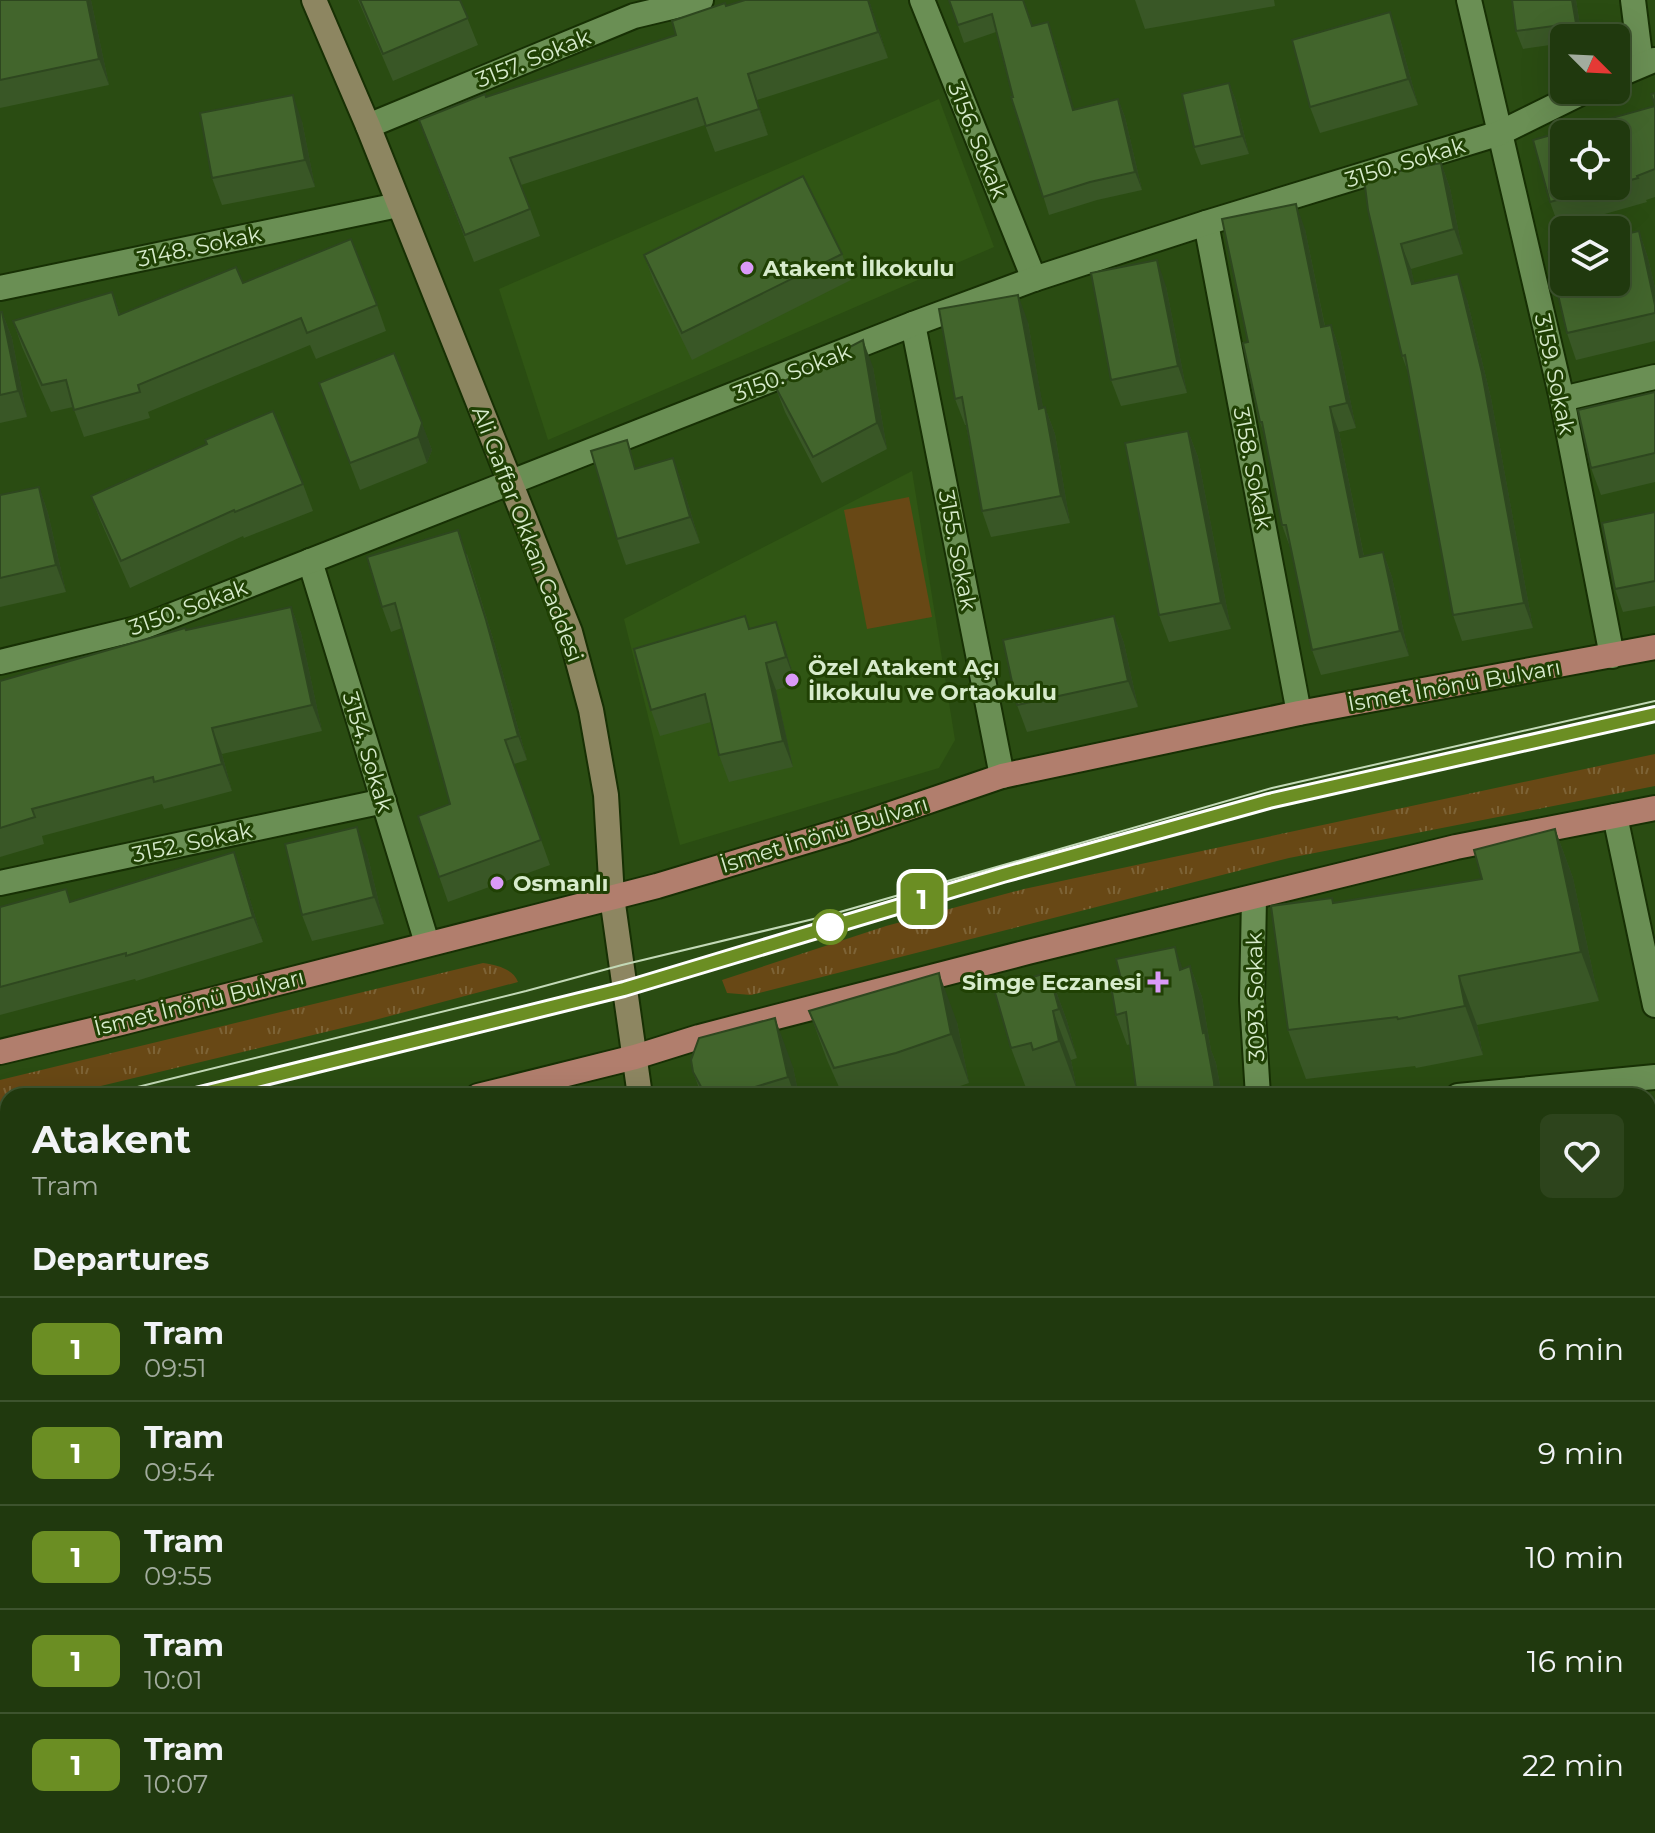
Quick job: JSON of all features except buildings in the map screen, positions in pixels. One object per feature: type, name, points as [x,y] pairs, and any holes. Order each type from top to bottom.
[{"type":"main road","name":"İsmet İnönü Bulvarı","points":[[0,1052],[612,897],[847,829],[1002,776],[1299,713],[1655,647]]},
{"type":"main road","points":[[510,1088],[1028,952],[1456,847],[1655,808]]},
{"type":"street","name":"Ali Gaffar Okkan Caddesi","points":[[314,0],[368,126],[570,632],[591,710],[606,795],[612,897],[639,1088]]},
{"type":"street","name":"3157. Sokak","points":[[368,126],[634,16],[701,0]]},
{"type":"street","name":"3156. Sokak","points":[[922,0],[1034,279]]},
{"type":"street","name":"3159. Sokak","points":[[1469,0],[1562,399],[1612,656]]},
{"type":"street","points":[[1633,0],[1648,62]]},
{"type":"street","name":"3150. Sokak","points":[[0,662],[140,628],[1034,279],[1500,133],[1559,104]]},
{"type":"street","name":"3148. Sokak","points":[[0,288],[398,205]]},
{"type":"street","name":"3158. Sokak","points":[[1206,223],[1299,713]]},
{"type":"street","name":"3155. Sokak","points":[[913,324],[1002,776]]},
{"type":"street","points":[[1562,399],[1655,377]]},
{"type":"street","name":"3154. Sokak","points":[[310,561],[427,943]]},
{"type":"street","name":"3152. Sokak","points":[[0,883],[384,801]]},
{"type":"street","points":[[1615,816],[1655,1005]]},
{"type":"street","name":"3093. Sokak","points":[[1254,898],[1252,1000],[1258,1088]]},
{"type":"street","points":[[1541,1088],[1655,1077]]},
{"type":"shaded area","name":"Atakent İlkokulu","points":[[939,99],[994,247],[548,440],[499,289]]},
{"type":"shaded area","name":"Özel Atakent Açı İlkokulu ve Ortaokulu","points":[[912,471],[955,740],[939,768],[680,845],[624,619]]},
{"type":"green space","points":[[909,497],[932,617],[867,629],[844,510]]},
{"type":"green space","points":[[1655,754],[1655,786],[1289,858],[751,995],[727,993],[722,980],[886,926],[1024,889]]},
{"type":"green space","points":[[483,963],[499,966],[518,982],[92,1088],[0,1088],[0,1080]]},
{"type":"tram line","points":[[133,1088],[826,916],[1272,788],[1655,701]]},
{"type":"tram line","points":[[1249,807],[1655,714]]},
{"type":"tram line","name":"1","points":[[225,1088],[624,989],[1003,875],[1269,801],[1655,714]]},
{"type":"tram line","points":[[224,1088],[624,989],[841,924]]},
{"type":"place","name":"Atakent İlkokulu","points":[[747,268]]},
{"type":"place","name":"Özel Atakent Açı İlkokulu ve Ortaokulu","points":[[792,680]]},
{"type":"place","name":"Osmanlı","points":[[497,883]]},
{"type":"place","name":"Simge Eczanesi","points":[[1158,982]]}]
